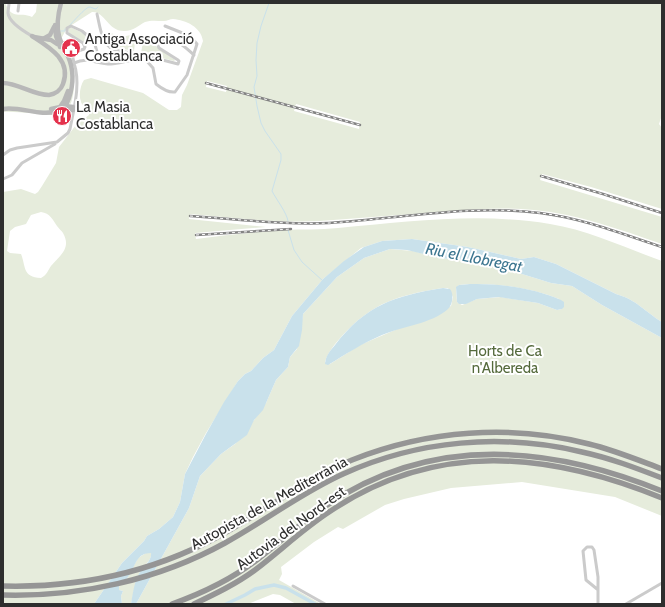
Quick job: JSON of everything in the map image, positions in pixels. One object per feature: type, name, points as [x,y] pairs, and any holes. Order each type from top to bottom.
[{"type":"highway","name":"Autopista de la Mediterrània","points":[[3,586],[69,584],[130,572],[169,559],[196,548],[234,528],[323,474],[352,460],[412,441],[436,437],[492,432],[548,436],[600,447],[662,469]]},
{"type":"highway","name":"Autopista de la Mediterrània","points":[[3,595],[66,593],[103,587],[130,581],[172,567],[226,543],[303,495],[342,474],[384,458],[438,446],[496,441],[547,445],[579,451],[608,459],[662,478]]},
{"type":"highway","name":"Autovia del Nord-est","points":[[172,604],[201,593],[229,578],[257,560],[310,517],[355,489],[396,471],[435,460],[484,454],[538,456],[570,462],[603,471],[662,491]]},
{"type":"highway","name":"Autovia del Nord-est","points":[[194,604],[243,578],[316,521],[343,503],[385,482],[428,468],[478,461],[506,460],[536,462],[602,477],[662,498]]},
{"type":"main road","points":[[52,37],[59,3]]},
{"type":"main road","points":[[59,3],[58,29],[60,44]]},
{"type":"main road","points":[[43,40],[52,37],[58,29]]},
{"type":"main road","points":[[3,83],[46,94],[54,93],[60,89],[64,80],[65,69],[63,63],[43,40],[32,36]]},
{"type":"main road","points":[[52,37],[60,44],[72,62],[73,75],[70,108]]},
{"type":"main road","points":[[57,110],[67,94],[72,69]]},
{"type":"main road","points":[[67,94],[70,108]]},
{"type":"main road","points":[[3,109],[13,108],[43,112],[70,108]]},
{"type":"street","points":[[9,3],[8,14],[10,18],[21,30],[32,36]]},
{"type":"street","points":[[18,11],[19,3]]},
{"type":"street","points":[[97,14],[102,36],[110,48],[146,58],[178,64],[180,61],[157,46],[160,42],[168,39],[178,41],[194,55]]},
{"type":"street","points":[[3,179],[12,175],[22,163],[57,142],[68,133],[70,108],[77,79],[71,54],[84,49],[85,47],[67,33],[67,28],[71,26],[82,31],[94,41],[97,52],[103,59],[120,62]]},
{"type":"street","points":[[146,58],[153,68],[156,84],[164,90],[173,93],[177,90],[185,79],[197,44],[185,33],[165,26]]},
{"type":"street","points":[[72,62],[85,59],[107,64],[146,58]]},
{"type":"street","points":[[3,155],[10,150],[17,148],[57,142]]},
{"type":"street","points":[[597,589],[586,580],[583,551],[587,547],[592,547],[594,550],[598,577],[598,604]]},
{"type":"street","points":[[590,583],[595,581],[598,577]]},
{"type":"street","points":[[626,604],[662,583]]},
{"type":"street","points":[[293,586],[315,601],[325,604]]},
{"type":"green space","points":[[3,3],[5,3],[8,9],[14,14],[32,17],[36,12],[37,3],[662,3],[662,115],[659,124],[662,128],[662,209],[591,187],[542,174],[540,180],[662,217],[662,244],[583,219],[550,212],[524,209],[504,208],[320,221],[271,221],[190,214],[189,219],[266,227],[195,233],[196,239],[272,231],[331,229],[470,218],[523,220],[579,230],[662,261],[662,322],[630,299],[616,294],[556,264],[534,257],[521,259],[468,247],[412,239],[382,241],[361,248],[323,279],[292,316],[274,350],[238,381],[193,457],[185,474],[180,502],[173,517],[159,529],[147,536],[122,563],[94,604],[3,604],[3,192],[21,189],[35,194],[38,192],[56,163],[59,147],[76,125],[89,115],[80,98],[81,85],[84,80],[91,78],[143,93],[169,110],[177,110],[181,107],[182,95],[203,41],[202,36],[192,25],[173,19],[165,21],[147,21],[131,30],[119,30],[114,28],[100,15],[92,12],[67,28],[61,39],[74,79],[73,97],[67,110],[59,114],[3,112]],"holes":[[[207,81],[227,86],[226,92],[206,87]],[[296,104],[360,122],[359,129],[294,111]],[[41,212],[49,215],[63,232],[66,244],[61,255],[41,278],[31,276],[28,273],[21,254],[10,253],[7,251],[10,231],[15,227],[26,224],[31,215]]]},
{"type":"green space","points":[[70,27],[85,34],[92,41],[85,44],[69,33],[68,29]]},
{"type":"green space","points":[[111,33],[121,37],[136,34],[134,51],[112,47],[105,39]]},
{"type":"green space","points":[[143,42],[153,44],[175,60],[141,53]]},
{"type":"green space","name":"Horts de Ca n'Albereda","points":[[390,249],[413,251],[440,258],[469,261],[509,270],[551,283],[572,286],[602,305],[662,338],[662,516],[615,497],[522,482],[451,488],[385,505],[343,529],[338,527],[314,542],[281,567],[282,574],[279,580],[321,604],[296,604],[280,595],[273,594],[248,604],[136,604],[189,508],[200,476],[221,454],[235,444],[266,403],[276,380],[288,367],[290,357],[297,349],[303,314],[337,277],[364,258]],"holes":[[[459,285],[503,285],[526,289],[559,299],[562,309],[557,310],[538,303],[501,297],[477,299],[462,305],[457,302],[456,289]],[[448,288],[453,297],[451,306],[360,345],[330,364],[325,362],[334,345],[353,324],[376,308],[400,297]]]},
{"type":"green space","points":[[146,553],[151,553],[151,557],[141,571],[131,604],[122,604],[121,596],[123,591],[119,590],[119,586],[127,578],[138,558]]},
{"type":"water","name":"Riu el Llobregat","points":[[412,239],[468,247],[521,259],[534,257],[556,264],[616,294],[630,299],[662,322],[662,338],[602,305],[572,286],[551,283],[509,270],[469,261],[440,258],[407,250],[390,249],[364,258],[337,277],[303,314],[299,346],[290,357],[288,367],[276,380],[263,410],[254,420],[247,435],[221,454],[200,476],[189,508],[136,604],[131,604],[135,584],[140,572],[149,561],[151,553],[146,553],[140,557],[129,576],[119,586],[119,590],[123,591],[121,596],[122,604],[94,604],[122,563],[147,536],[159,529],[173,517],[180,502],[185,474],[224,402],[238,381],[274,350],[292,316],[323,279],[344,261],[364,247],[382,241]]},
{"type":"water","points":[[459,285],[504,285],[528,289],[561,300],[564,302],[564,307],[557,310],[538,303],[499,297],[477,299],[466,304],[459,304],[457,302],[456,287]]},
{"type":"water","points":[[443,288],[450,289],[452,299],[450,307],[441,314],[425,321],[382,335],[361,345],[328,365],[325,364],[328,353],[331,349],[358,320],[370,311],[395,299]]},
{"type":"waterway","points":[[269,3],[257,43],[257,76],[254,87],[261,123],[281,154],[281,160],[272,191],[284,210],[288,221]]},
{"type":"waterway","points":[[69,26],[87,8],[90,7],[96,9],[98,7]]},
{"type":"waterway","points":[[61,31],[65,31],[65,29]]},
{"type":"waterway","points":[[288,230],[294,250],[302,262],[323,281]]},
{"type":"waterway","points":[[226,604],[255,589],[274,585],[286,588],[315,604]]},
{"type":"railway","points":[[206,83],[360,125]]},
{"type":"railway","points":[[541,176],[662,213]]},
{"type":"railway","points":[[190,216],[277,222],[329,223],[461,211],[514,211],[556,215],[602,227],[662,247]]},
{"type":"railway","points":[[196,235],[291,229]]},
{"type":"place","name":"Antiga Associació Costablanca","points":[[71,48]]},
{"type":"place","name":"La Masia Costablanca","points":[[62,116]]}]
